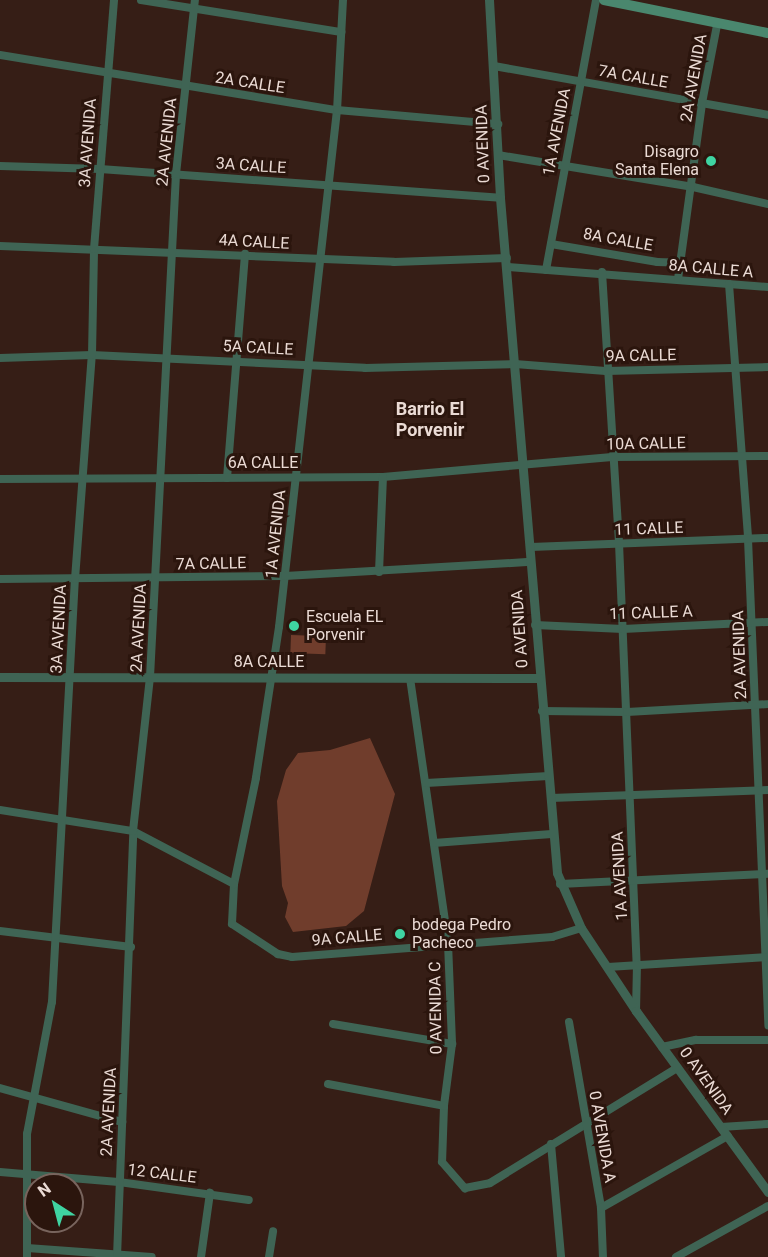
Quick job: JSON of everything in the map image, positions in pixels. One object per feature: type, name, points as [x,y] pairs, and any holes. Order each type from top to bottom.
[{"type":"main road","points":[[603,0],[656,5],[717,25],[768,33]]},
{"type":"street","name":"3A AVENIDA","points":[[25,1173],[31,1096],[52,1002],[75,579],[85,478],[92,355],[94,249],[114,0]]},
{"type":"street","points":[[141,0],[341,32]]},
{"type":"street","name":"2A AVENIDA","points":[[117,1255],[118,1182],[131,946],[133,831],[150,677],[159,478],[169,357],[176,174],[195,0]]},
{"type":"street","name":"1A AVENIDA","points":[[232,924],[234,884],[272,678],[285,576],[338,110],[343,0]]},
{"type":"street","name":"0 AVENIDA","points":[[489,0],[498,124],[500,198],[508,263],[525,464],[552,834],[560,884],[581,928],[636,1011],[768,1192]]},
{"type":"street","name":"1A AVENIDA","points":[[546,270],[563,165],[596,0]]},
{"type":"street","name":"2A AVENIDA","points":[[678,279],[693,187],[702,103],[717,25]]},
{"type":"street","name":"2A CALLE","points":[[0,55],[107,69],[186,87],[338,110],[498,124]]},
{"type":"street","name":"7A CALLE","points":[[494,66],[768,115]]},
{"type":"street","points":[[498,155],[693,187],[768,204]]},
{"type":"street","name":"3A CALLE","points":[[0,166],[100,169],[500,198]]},
{"type":"street","name":"8A CALLE","points":[[551,244],[657,262],[681,262]]},
{"type":"street","name":"4A CALLE","points":[[0,246],[174,251],[320,259],[508,263]]},
{"type":"street","points":[[228,478],[245,254]]},
{"type":"street","name":"8A CALLE A","points":[[508,263],[546,270],[602,272],[768,287]]},
{"type":"street","name":"1A AVENIDA","points":[[602,272],[627,712],[638,964],[636,1011]]},
{"type":"street","name":"2A AVENIDA","points":[[729,284],[733,367],[742,457],[753,622],[758,790],[765,875],[768,1026]]},
{"type":"street","name":"5A CALLE","points":[[0,358],[92,355],[410,368],[515,364]]},
{"type":"street","name":"9A CALLE","points":[[515,364],[606,371],[768,367]]},
{"type":"street","name":"10A CALLE","points":[[525,464],[612,457],[768,456]]},
{"type":"street","name":"6A CALLE","points":[[0,479],[383,477],[525,464]]},
{"type":"street","points":[[379,572],[383,477]]},
{"type":"street","name":"11 CALLE","points":[[531,547],[768,538]]},
{"type":"street","name":"7A CALLE","points":[[0,579],[285,576],[531,562]]},
{"type":"street","name":"11 CALLE A","points":[[535,625],[623,628],[768,622]]},
{"type":"street","name":"8A CALLE","points":[[0,677],[70,680],[150,677],[539,678]]},
{"type":"street","name":"0 AVENIDA C","points":[[410,678],[448,943],[452,1044],[444,1106],[442,1162],[465,1188],[490,1183],[551,1144]]},
{"type":"street","points":[[542,711],[627,712],[768,704]]},
{"type":"street","points":[[426,783],[549,776]]},
{"type":"street","points":[[551,798],[768,790]]},
{"type":"street","points":[[0,810],[133,831],[234,884]]},
{"type":"street","points":[[434,843],[552,834]]},
{"type":"street","points":[[560,884],[765,875]]},
{"type":"street","name":"9A CALLE","points":[[232,924],[278,954],[292,957],[448,943],[552,937],[581,928]]},
{"type":"street","points":[[0,931],[131,946]]},
{"type":"street","points":[[608,967],[767,957]]},
{"type":"street","name":"0 AVENIDA A","points":[[569,1022],[601,1208],[603,1257]]},
{"type":"street","points":[[333,1024],[452,1044]]},
{"type":"street","points":[[662,1047],[696,1040],[768,1040]]},
{"type":"street","points":[[561,1257],[551,1144],[677,1068]]},
{"type":"street","points":[[328,1084],[444,1106]]},
{"type":"street","points":[[0,1088],[123,1122]]},
{"type":"street","points":[[721,1127],[768,1124]]},
{"type":"street","points":[[601,1208],[728,1136]]},
{"type":"street","name":"12 CALLE","points":[[0,1172],[25,1173]]},
{"type":"street","name":"12 CALLE","points":[[84,1179],[210,1193],[249,1200]]},
{"type":"street","points":[[201,1257],[210,1193]]},
{"type":"street","points":[[676,1257],[768,1206]]},
{"type":"street","points":[[269,1257],[273,1231]]},
{"type":"street","name":"3A AVENIDA","points":[[27,1233],[27,1257]]},
{"type":"street","points":[[27,1248],[152,1257]]},
{"type":"shaded area","points":[[291,635],[326,636],[325,654],[290,653]]},
{"type":"shaded area","points":[[370,738],[395,794],[364,911],[346,926],[293,932],[285,917],[288,903],[282,886],[277,801],[286,770],[298,753],[330,750]]},
{"type":"place","name":"Disagro Santa Elena","points":[[711,161]]},
{"type":"place","name":"Escuela EL Porvenir","points":[[294,626]]},
{"type":"place","name":"bodega Pedro Pacheco","points":[[400,934]]},
{"type":"district","name":"Barrio El Porvenir","points":[[430,420]]}]
